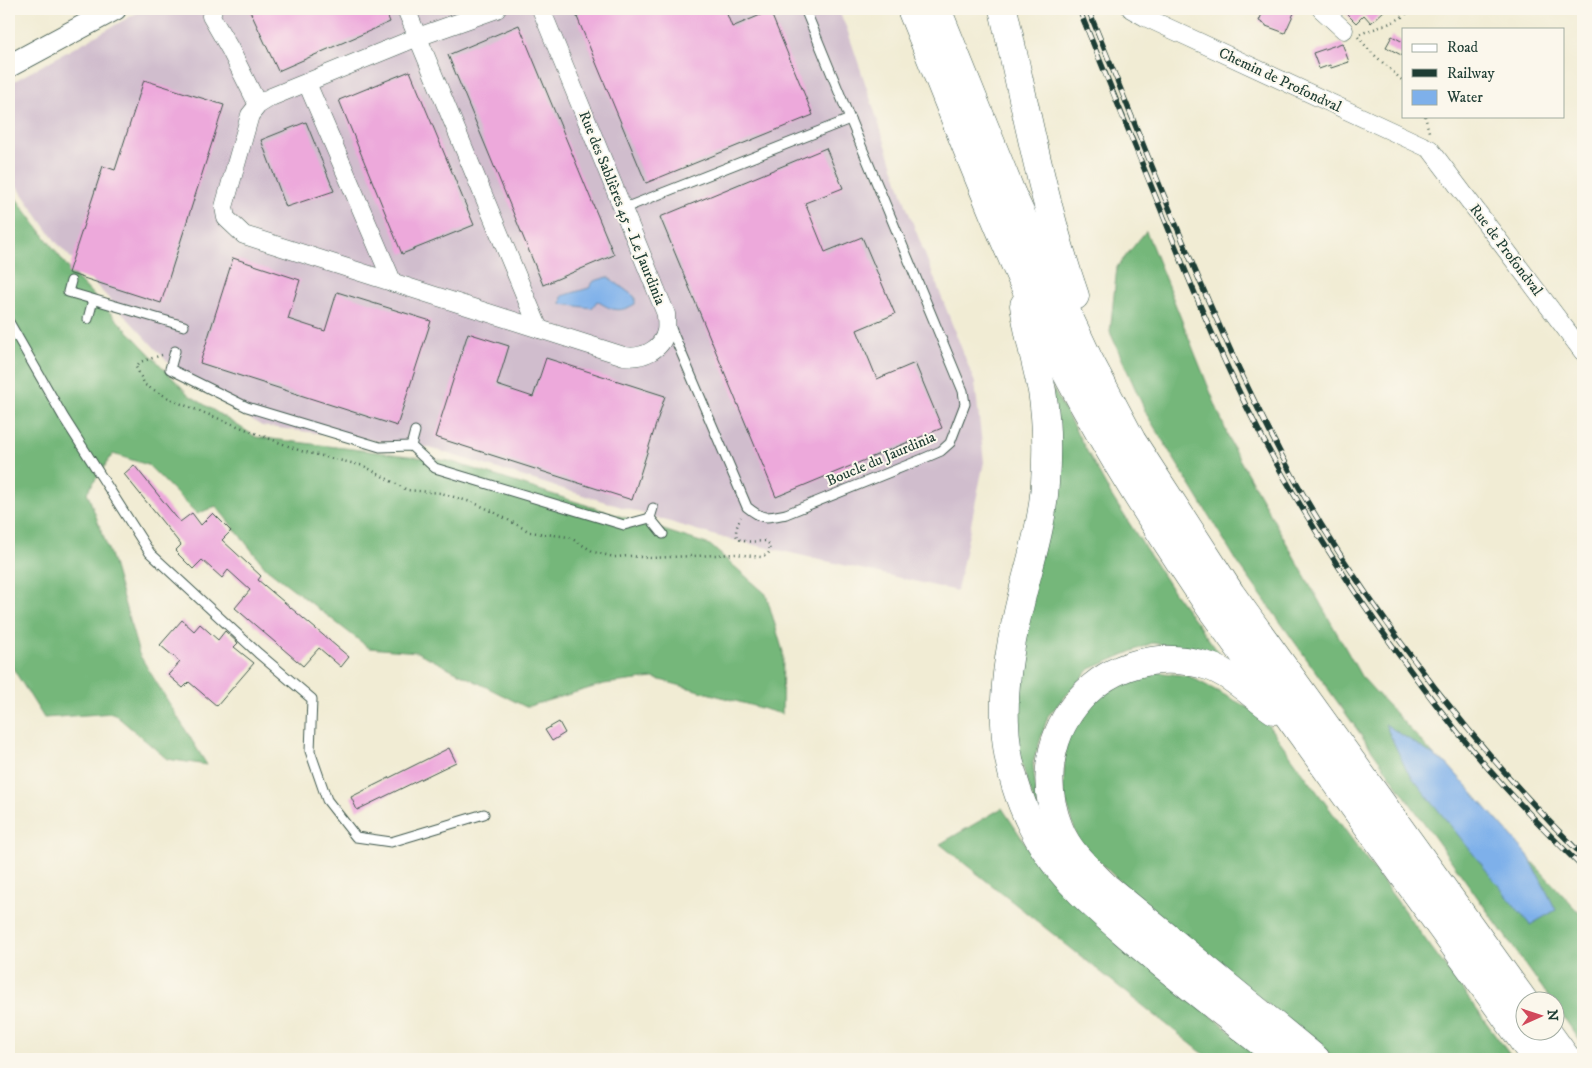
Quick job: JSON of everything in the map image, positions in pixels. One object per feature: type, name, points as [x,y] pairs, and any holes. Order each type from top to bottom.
[{"type":"highway","points":[[911,9],[1019,274],[1066,372],[1107,448],[1160,533],[1209,606],[1536,1059]]},
{"type":"highway","points":[[937,9],[1012,195],[1088,358],[1132,441],[1231,594],[1516,990]]},
{"type":"highway","points":[[1003,9],[1048,204],[1066,271],[1082,318],[1088,358]]},
{"type":"highway","points":[[1019,274],[1027,328],[1042,393],[1046,439],[1045,486],[1038,532],[1007,665],[1004,714],[1008,760],[1020,802],[1044,847],[1072,883],[1095,907],[1152,956],[1282,1059]]},
{"type":"highway","points":[[1292,722],[1260,701],[1235,681],[1209,666],[1180,660],[1149,660],[1119,670],[1095,685],[1077,702],[1064,720],[1053,746],[1049,772],[1051,800],[1059,829],[1077,858],[1106,888],[1316,1059]]},
{"type":"highway","points":[[1553,1040],[1567,1059]]},
{"type":"street","points":[[9,66],[115,9]]},
{"type":"street","points":[[213,9],[211,16],[258,105],[271,97],[418,37],[497,9]]},
{"type":"street","points":[[406,9],[539,329]]},
{"type":"street","name":"Rue des Sablières 45 - Le Jaurdinia","points":[[258,105],[250,115],[224,207],[226,218],[244,235],[634,358],[648,354],[659,345],[666,331],[666,314],[541,9]]},
{"type":"street","name":"Chemin de Profondval","points":[[1131,9],[1430,148]]},
{"type":"street","points":[[1321,9],[1344,30]]},
{"type":"street","points":[[307,83],[393,283]]},
{"type":"street","name":"Rue de Profondval","points":[[1430,148],[1583,352]]},
{"type":"lane","name":"Boucle du Jaurdinia","points":[[666,314],[747,507],[760,517],[772,517],[793,511],[941,451],[950,443],[965,404],[963,391],[805,9]]},
{"type":"lane","points":[[622,209],[850,119]]},
{"type":"lane","points":[[71,281],[68,292],[184,326]]},
{"type":"lane","points":[[88,319],[93,300]]},
{"type":"lane","points":[[9,322],[64,418],[150,553],[258,653],[312,699],[310,751],[327,800],[356,837],[391,842],[484,814]]},
{"type":"lane","points":[[9,329],[17,336]]},
{"type":"lane","points":[[175,351],[170,369],[247,407],[380,447],[411,446],[435,468],[624,525],[650,518]]},
{"type":"lane","points":[[411,446],[415,431]]},
{"type":"lane","points":[[650,518],[653,508]]},
{"type":"lane","points":[[650,518],[663,534]]},
{"type":"path","points":[[1402,80],[1370,51],[1356,35],[1400,18],[1407,14],[1410,9]]},
{"type":"shaded area","points":[[144,9],[838,9],[847,29],[907,208],[975,383],[984,462],[957,591],[716,536],[426,447],[262,426],[183,378],[56,242],[9,175],[9,84]]},
{"type":"green space","points":[[9,189],[72,273],[189,395],[256,437],[449,461],[710,545],[766,594],[783,652],[782,714],[653,678],[604,684],[526,707],[417,652],[369,648],[266,568],[216,506],[197,514],[148,465],[113,454],[87,492],[112,560],[139,654],[207,765],[167,759],[113,713],[44,718],[9,662]]},
{"type":"green space","points":[[1146,231],[1232,446],[1361,676],[1583,917],[1583,1045],[1564,1018],[1564,990],[1544,990],[1238,563],[1147,415],[1110,332],[1117,267]]},
{"type":"green space","points":[[1053,389],[1111,495],[1175,594],[1219,653],[1152,643],[1090,669],[1048,716],[1033,763],[1039,818],[1019,756],[1014,694]]},
{"type":"green space","points":[[1155,672],[1189,676],[1260,714],[1513,1059],[1335,1059],[1142,903],[1078,841],[1063,791],[1066,740],[1099,693]]},
{"type":"green space","points":[[1002,808],[1043,870],[1262,1059],[1210,1059],[940,844]]},
{"type":"water","points":[[608,277],[635,297],[635,304],[625,309],[616,310],[597,301],[592,308],[561,304],[562,296],[589,288],[594,281]]},
{"type":"water","points":[[1385,724],[1447,764],[1528,855],[1556,910],[1530,925],[1407,771]]},
{"type":"building","points":[[249,9],[385,9],[390,22],[278,71]]},
{"type":"building","points":[[581,9],[725,9],[732,27],[770,11],[813,115],[646,183],[577,17]]},
{"type":"building","points":[[1264,9],[1285,9],[1294,13],[1285,33],[1266,26],[1259,21]]},
{"type":"building","points":[[1342,9],[1386,9],[1371,23],[1364,15],[1356,23]]},
{"type":"building","points":[[519,25],[614,255],[543,285],[448,55]]},
{"type":"building","points":[[1392,36],[1402,41],[1402,55],[1386,47]]},
{"type":"building","points":[[1342,43],[1349,62],[1331,68],[1330,65],[1319,69],[1313,53]]},
{"type":"building","points":[[410,71],[474,225],[402,254],[339,100]]},
{"type":"building","points":[[144,80],[224,105],[161,303],[68,273],[103,166],[115,170]]},
{"type":"building","points":[[306,122],[334,191],[286,207],[261,140]]},
{"type":"building","points":[[826,148],[843,188],[805,203],[825,252],[862,237],[895,314],[857,330],[877,379],[915,363],[942,428],[776,497],[660,217]]},
{"type":"building","points":[[233,258],[300,280],[288,319],[325,331],[337,292],[431,321],[397,426],[200,363]]},
{"type":"building","points":[[468,333],[509,346],[497,385],[533,397],[546,358],[665,396],[632,500],[435,437]]},
{"type":"building","points":[[134,465],[180,522],[192,513],[201,525],[213,513],[231,531],[222,540],[261,576],[258,580],[349,657],[341,667],[319,648],[303,666],[235,608],[250,590],[228,570],[222,578],[202,560],[193,569],[175,551],[181,545],[124,474]]},
{"type":"building","points":[[182,620],[194,631],[200,624],[218,640],[225,631],[238,643],[234,647],[254,663],[217,706],[189,682],[183,688],[168,675],[180,662],[160,645]]},
{"type":"building","points":[[559,722],[565,733],[552,741],[545,730]]},
{"type":"building","points":[[449,748],[456,762],[357,810],[351,797]]},
{"type":"railway","points":[[1079,9],[1214,338],[1244,401],[1297,499],[1362,603],[1434,703],[1504,787],[1583,868]]},
{"type":"railway","points":[[1088,9],[1204,291],[1255,402],[1302,492],[1334,545],[1417,665],[1497,763],[1553,826],[1583,856]]}]
